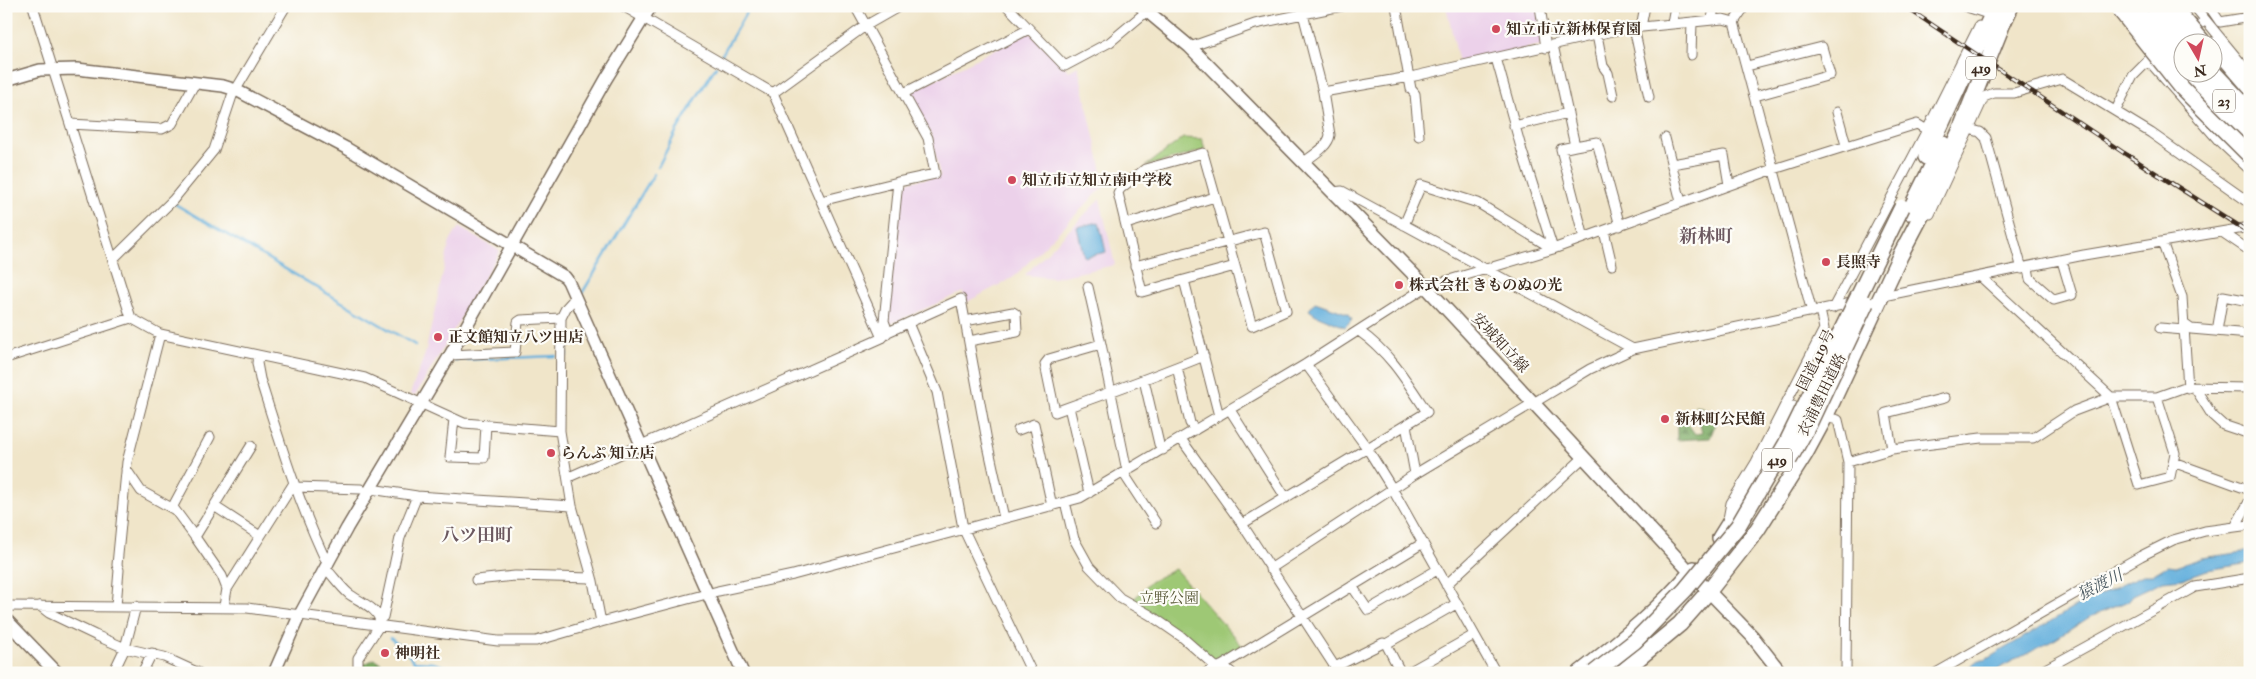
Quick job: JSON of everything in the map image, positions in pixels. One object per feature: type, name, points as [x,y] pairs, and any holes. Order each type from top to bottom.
[{"type":"highway","name":"国道419号","points":[[1621,673],[1680,624],[1757,530],[1791,477],[1825,417],[1880,297],[1921,216],[1959,133],[2011,6]]},
{"type":"highway","points":[[2145,6],[2174,42]]},
{"type":"highway","points":[[2160,6],[2181,32]]},
{"type":"highway","points":[[2173,6],[2194,32]]},
{"type":"highway","points":[[2183,6],[2203,32]]},
{"type":"highway","points":[[2123,8],[2174,62]]},
{"type":"highway","points":[[2123,8],[2182,88],[2250,156]]},
{"type":"highway","name":"国道419号","points":[[1580,673],[1611,649],[1664,601],[1726,531],[1793,409],[1832,326],[1881,234],[1902,207],[1939,128],[1990,9]]},
{"type":"highway","name":"国道419号","points":[[1939,128],[2001,28]]},
{"type":"highway","points":[[2224,58],[2250,87]]},
{"type":"highway","points":[[2224,67],[2250,97]]},
{"type":"highway","points":[[2193,82],[2250,145]]},
{"type":"highway","name":"23","points":[[2207,82],[2250,129]]},
{"type":"highway","name":"23","points":[[2222,82],[2250,111]]},
{"type":"highway","name":"衣浦豊田道路","points":[[1608,673],[1659,627],[1695,590],[1738,537],[1769,493],[1809,424],[1939,128]]},
{"type":"highway","name":"衣浦豊田道路","points":[[1594,673],[1634,641],[1685,590],[1738,526],[1786,444],[1902,207]]},
{"type":"main road","name":"安城知立線","points":[[1144,9],[1190,47],[1426,287],[1690,573],[1709,590],[1752,636],[1781,673]]},
{"type":"main road","points":[[6,620],[56,672]]},
{"type":"street","points":[[33,6],[131,318],[160,334],[365,378],[464,423],[560,431]]},
{"type":"street","points":[[113,259],[173,200],[214,150],[236,90],[286,6]]},
{"type":"street","points":[[623,6],[773,93],[821,201],[885,335]]},
{"type":"street","points":[[274,673],[299,616],[329,569],[366,489],[450,355],[650,6]]},
{"type":"street","points":[[821,201],[935,174],[928,138],[855,6]]},
{"type":"street","points":[[773,93],[865,26],[900,6]]},
{"type":"street","points":[[1008,6],[1065,66],[1110,42],[1144,9]]},
{"type":"street","points":[[1190,47],[1255,24],[1302,11],[1342,6]]},
{"type":"street","points":[[1396,6],[1412,89],[1415,94],[1419,136]]},
{"type":"street","points":[[1540,6],[1575,146]]},
{"type":"street","points":[[1645,6],[1637,27],[1649,97]]},
{"type":"street","points":[[1672,23],[1675,6]]},
{"type":"street","points":[[1712,20],[1714,6]]},
{"type":"street","points":[[1726,531],[1731,503],[1756,462],[1824,329],[1816,311],[1774,169],[1734,22],[1745,6]]},
{"type":"street","points":[[1964,6],[1990,9]]},
{"type":"street","points":[[2194,6],[2250,74]]},
{"type":"street","points":[[2209,6],[2220,22],[2250,17]]},
{"type":"street","points":[[1302,11],[1330,127],[1329,141],[1304,162]]},
{"type":"street","points":[[1323,92],[1410,75],[1415,76],[1637,27],[1712,20],[1734,22]]},
{"type":"street","points":[[2116,110],[2133,76],[2148,60],[2205,21]]},
{"type":"street","points":[[1691,55],[1692,22]]},
{"type":"street","points":[[904,93],[1029,29]]},
{"type":"street","points":[[1597,35],[1603,66],[1608,73],[1613,96]]},
{"type":"street","points":[[1746,66],[1822,47],[1830,75],[1755,96]]},
{"type":"street","points":[[1496,58],[1514,126],[1554,249]]},
{"type":"street","points":[[2148,60],[2220,142],[2250,170]]},
{"type":"street","points":[[6,80],[40,70],[85,69],[223,86],[236,90],[338,144],[565,277],[743,673]]},
{"type":"street","points":[[1900,256],[1910,248],[1942,190],[1984,97],[1994,93],[2014,93],[2062,79],[2116,110],[2250,203]]},
{"type":"street","points":[[70,124],[162,130],[172,124],[194,82]]},
{"type":"street","points":[[1837,112],[1846,145]]},
{"type":"street","points":[[1514,126],[1568,113]]},
{"type":"street","points":[[6,606],[224,606],[380,624],[498,641],[524,642],[542,639],[708,594],[793,575],[1065,502],[1089,493],[1163,450],[1306,364],[1426,287],[1484,268],[1554,249],[1681,202],[1846,145],[1917,124],[1939,128],[1833,308]]},
{"type":"street","points":[[1969,129],[1980,132],[1986,138],[2030,279],[2054,300],[2072,295],[2062,260]]},
{"type":"street","points":[[1665,138],[1681,202]]},
{"type":"street","points":[[1584,238],[1560,149],[1597,142],[1620,226]]},
{"type":"street","points":[[1135,266],[1228,240],[1264,232],[1286,311],[1252,326],[1228,240],[1215,197],[1203,153],[1145,169],[1120,189],[1118,193],[1135,266],[1142,292],[1235,266]]},
{"type":"street","points":[[1672,164],[1724,155],[1729,185]]},
{"type":"street","points":[[885,335],[884,321],[898,182]]},
{"type":"street","points":[[1404,225],[1421,185],[1478,203],[1554,249]]},
{"type":"street","points":[[1333,192],[1342,191],[1633,350]]},
{"type":"street","points":[[1126,224],[1215,197]]},
{"type":"street","points":[[1270,568],[1415,474],[1590,368],[1633,350],[2084,255],[2250,227]]},
{"type":"street","points":[[1604,231],[1612,265]]},
{"type":"street","points":[[2222,232],[2250,252]]},
{"type":"street","points":[[2162,242],[2182,297],[2192,388],[2222,425],[2250,434]]},
{"type":"street","points":[[1981,277],[2112,398],[2139,485],[2170,477],[2175,453],[2157,397]]},
{"type":"street","points":[[1184,280],[1219,416]]},
{"type":"street","points":[[1088,287],[1126,472],[1156,523]]},
{"type":"street","points":[[2217,331],[2223,296],[2250,301]]},
{"type":"street","points":[[575,298],[566,308],[561,318],[560,431],[569,477],[572,506],[592,578],[601,622]]},
{"type":"street","points":[[569,477],[642,446],[961,299],[987,441],[1004,518]]},
{"type":"street","points":[[965,321],[1013,312],[1016,314],[1017,332],[969,341]]},
{"type":"street","points":[[6,358],[131,318]]},
{"type":"street","points":[[450,355],[515,352],[518,322],[521,320],[561,318]]},
{"type":"street","points":[[908,323],[937,392],[963,528],[1032,673]]},
{"type":"street","points":[[2160,328],[2184,327],[2250,334]]},
{"type":"street","points":[[1242,524],[1427,412],[1391,358],[1377,344],[1359,331]]},
{"type":"street","points":[[116,606],[119,570],[117,565],[126,470],[160,334]]},
{"type":"street","points":[[1101,344],[1049,359],[1046,364],[1055,412],[1204,356]]},
{"type":"street","points":[[258,355],[257,364],[260,379],[294,485],[311,530],[329,569],[348,593],[372,609],[380,624]]},
{"type":"street","points":[[1306,364],[1367,448],[1393,490],[1496,673]]},
{"type":"street","points":[[1177,367],[1190,423],[1195,430]]},
{"type":"street","points":[[1144,380],[1159,444],[1163,450]]},
{"type":"street","points":[[1848,462],[1892,449],[1981,438],[2033,438],[2074,410],[2112,398],[2157,397],[2192,388],[2250,388]]},
{"type":"street","points":[[1892,449],[1886,413],[1945,398]]},
{"type":"street","points":[[1070,407],[1089,493]]},
{"type":"street","points":[[1230,410],[1286,498]]},
{"type":"street","points":[[1825,417],[1838,420],[1848,462],[1846,673]]},
{"type":"street","points":[[454,419],[450,457],[484,458],[486,425]]},
{"type":"street","points":[[1018,430],[1034,424],[1052,506]]},
{"type":"street","points":[[1406,425],[1415,474]]},
{"type":"street","points":[[172,508],[210,437]]},
{"type":"street","points":[[1181,439],[1242,524],[1335,667],[1382,643],[1386,644],[1456,604]]},
{"type":"street","points":[[195,537],[252,446]]},
{"type":"street","points":[[1446,585],[1584,457]]},
{"type":"street","points":[[2173,462],[2250,490]]},
{"type":"street","points":[[126,470],[141,491],[172,508],[222,576],[227,590]]},
{"type":"street","points":[[294,485],[366,489],[417,496],[572,506]]},
{"type":"street","points":[[224,606],[227,590],[294,485]]},
{"type":"street","points":[[358,673],[358,658],[383,617],[400,538],[417,496]]},
{"type":"street","points":[[2235,527],[2250,500]]},
{"type":"street","points":[[1065,502],[1074,539],[1089,566],[1120,598],[1182,636],[1220,666],[1232,673]]},
{"type":"street","points":[[214,506],[260,536]]},
{"type":"street","points":[[1936,673],[2141,556],[2173,540],[2205,531],[2250,525]]},
{"type":"street","points":[[1206,673],[1423,543]]},
{"type":"street","points":[[1352,586],[1368,610],[1437,570]]},
{"type":"street","points":[[476,580],[515,576],[592,578]]},
{"type":"street","points":[[2038,673],[2195,587],[2250,578]]},
{"type":"street","points":[[40,606],[48,613],[125,648],[152,653],[199,673]]},
{"type":"street","points":[[113,673],[125,648],[136,606]]},
{"type":"street","points":[[1406,673],[1474,635]]},
{"type":"street","points":[[1386,644],[1401,673]]},
{"type":"street","points":[[142,673],[152,653]]},
{"type":"shaded area","name":"知立市立新林保育園","points":[[1446,6],[1537,6],[1543,42],[1541,45],[1459,63]]},
{"type":"shaded area","name":"知立市立知立南中学校","points":[[1029,32],[1069,71],[1078,66],[1105,185],[1014,277],[965,303],[963,292],[890,324],[887,321],[901,187],[903,183],[940,176],[931,135],[907,94]]},
{"type":"shaded area","name":"知立市立知立南中学校","points":[[1100,199],[1115,265],[1053,278],[1025,275]]},
{"type":"shaded area","points":[[459,227],[500,251],[415,396],[410,394],[425,354],[450,241]]},
{"type":"green space","points":[[1183,138],[1202,139],[1205,150],[1146,166]]},
{"type":"green space","points":[[1695,405],[1704,408],[1717,420],[1710,438],[1677,440],[1677,424],[1687,423],[1695,434],[1702,433]]},
{"type":"green space","name":"立野公園","points":[[1175,569],[1244,648],[1217,665],[1135,604],[1134,599],[1150,582]]},
{"type":"green space","points":[[375,659],[382,664],[383,673],[362,673],[362,665]]},
{"type":"water","points":[[1099,222],[1106,252],[1084,257],[1077,227]]},
{"type":"water","points":[[1315,302],[1349,314],[1352,319],[1345,327],[1316,315],[1309,310]]},
{"type":"water","points":[[2250,551],[2250,563],[2207,570],[2182,579],[2163,581],[2133,595],[2128,601],[2088,618],[2056,639],[1993,673],[1961,673],[1978,660],[1985,660],[2073,608],[2142,575],[2152,575],[2167,566],[2175,567],[2202,558]]},
{"type":"waterway","points":[[720,58],[750,6]]},
{"type":"waterway","points":[[658,167],[677,130],[716,66]]},
{"type":"waterway","points":[[581,295],[654,174]]},
{"type":"waterway","points":[[175,204],[415,345]]},
{"type":"waterway","points":[[566,335],[566,356]]},
{"type":"waterway","points":[[455,360],[556,356]]},
{"type":"waterway","points":[[390,638],[404,649],[414,662],[433,663],[467,673]]},
{"type":"railway","points":[[1904,6],[2124,153],[2250,233]]},
{"type":"place","name":"知立市立新林保育園","points":[[1496,29]]},
{"type":"place","name":"知立市立知立南中学校","points":[[1012,180]]},
{"type":"place","name":"長照寺","points":[[1826,262]]},
{"type":"place","name":"株式会社 きものぬの光","points":[[1399,285]]},
{"type":"place","name":"正文館知立八ツ田店","points":[[438,337]]},
{"type":"place","name":"新林町公民館","points":[[1665,419]]},
{"type":"place","name":"らんぷ 知立店","points":[[551,453]]},
{"type":"place","name":"神明社","points":[[385,653]]},
{"type":"district","name":"新林町","points":[[1706,236]]},
{"type":"district","name":"八ツ田町","points":[[477,535]]},
{"type":"water label","name":"猿渡川","points":[[2100,585]]}]
